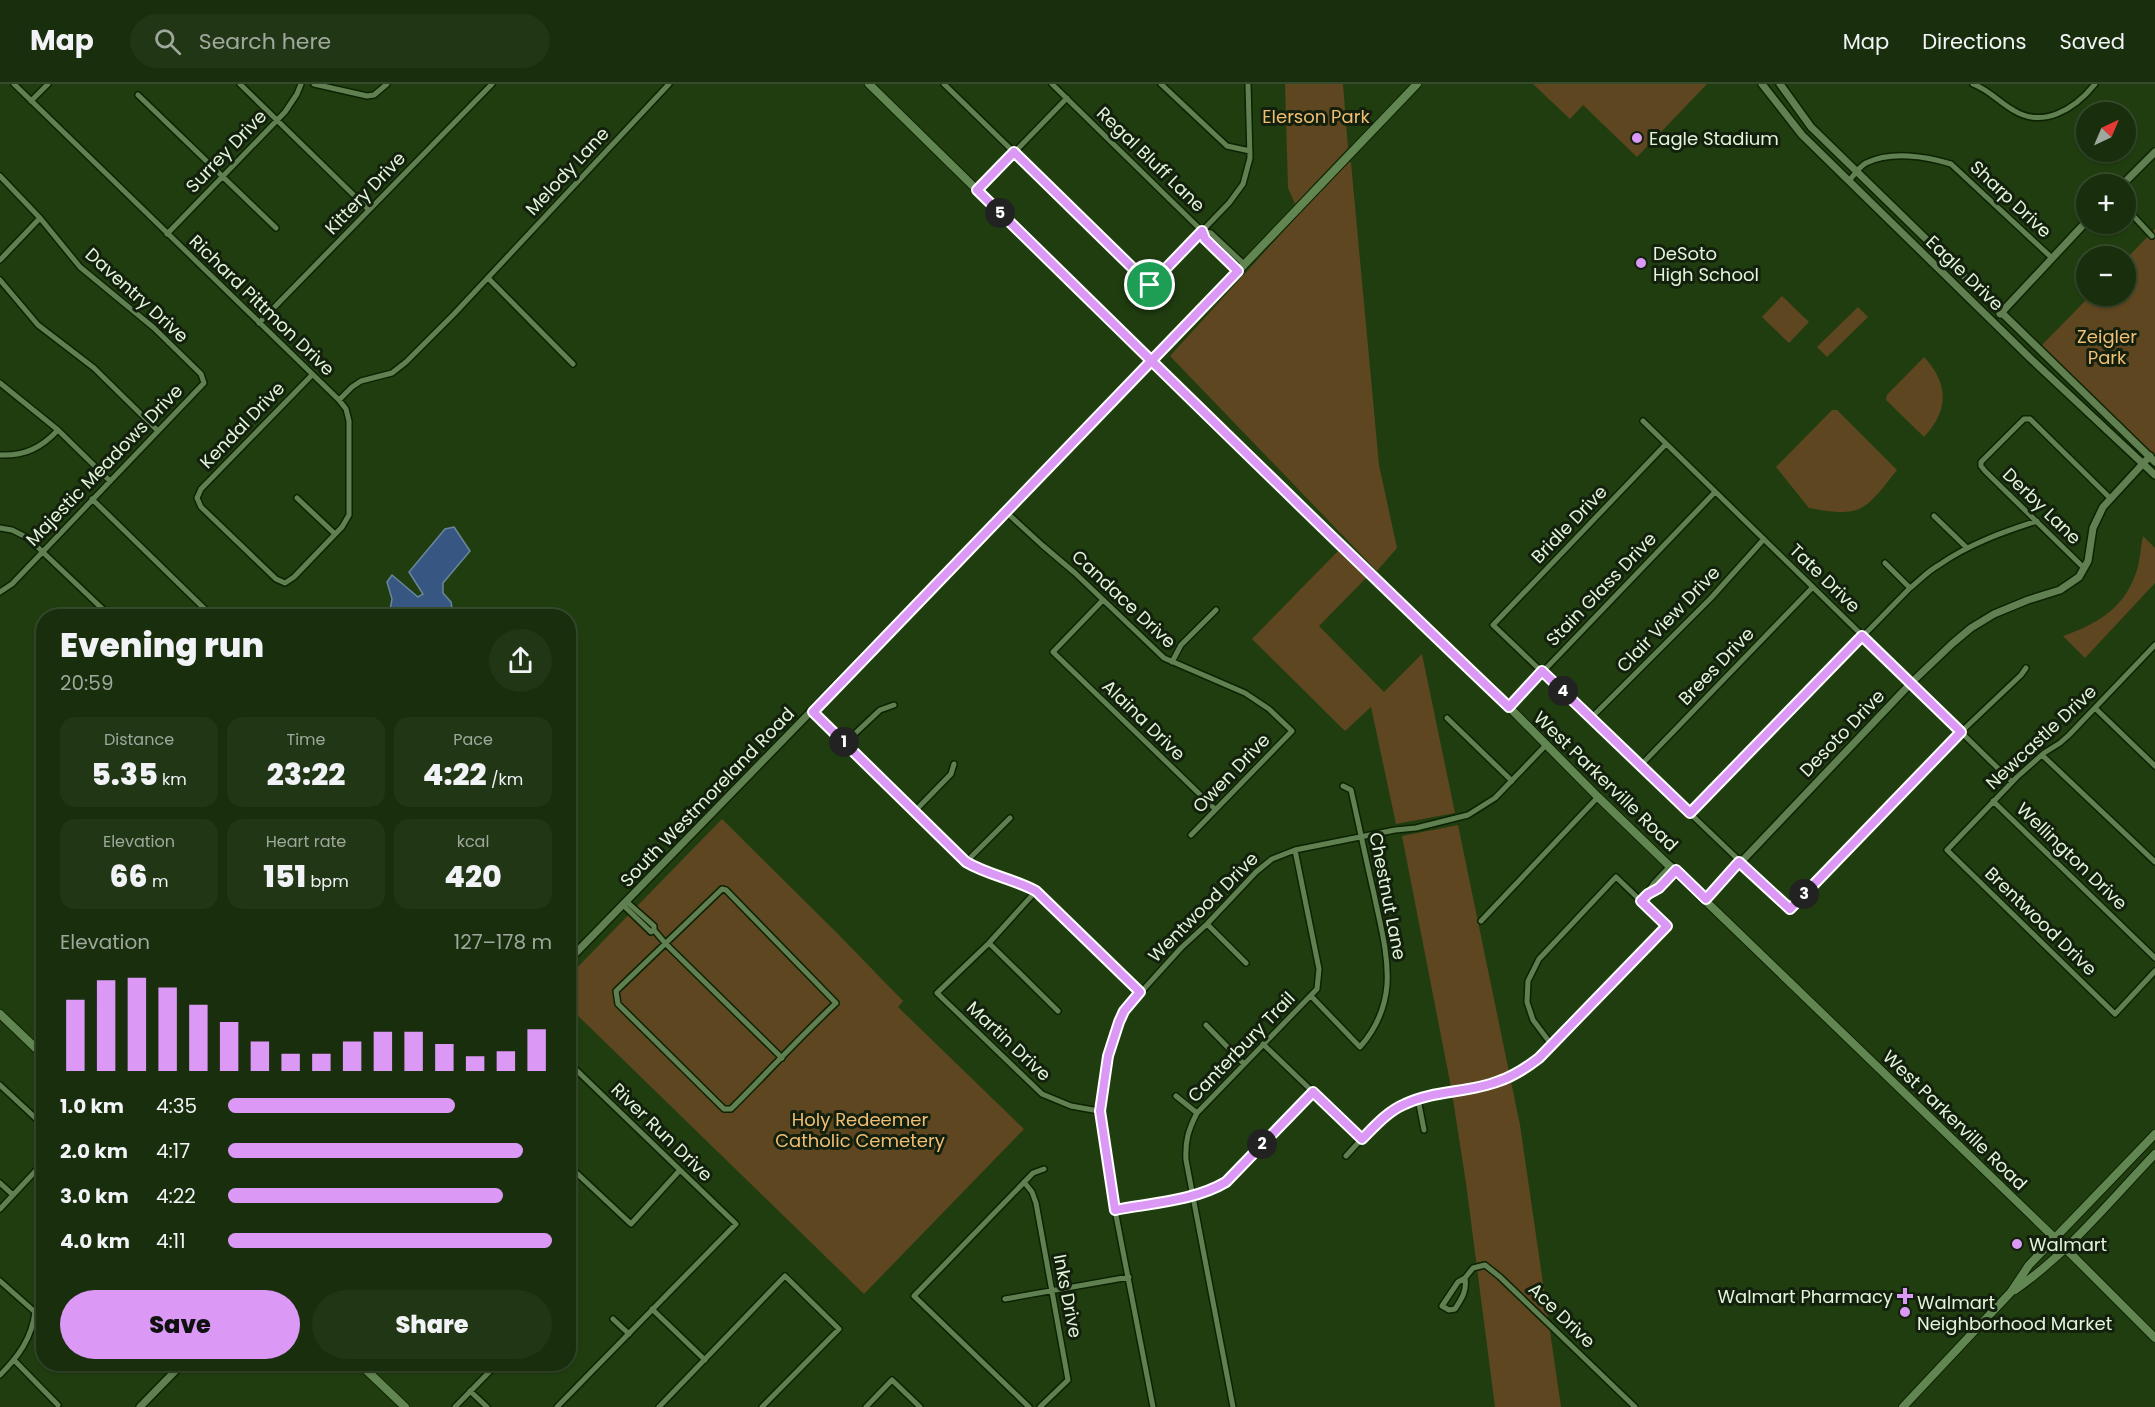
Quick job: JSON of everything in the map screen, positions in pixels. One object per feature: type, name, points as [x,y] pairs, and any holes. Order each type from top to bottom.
[{"type":"main road","name":"West Parkerville Road","points":[[869,84],[1509,707],[1598,797],[2066,1248],[2155,1338]]},
{"type":"main road","name":"South Westmoreland Road","points":[[1152,361],[1417,84]]},
{"type":"main road","points":[[0,1014],[36,1048]]},
{"type":"main road","points":[[1904,1407],[2011,1292],[2029,1265],[2155,1134]]},
{"type":"main road","points":[[2011,1292],[2038,1274],[2066,1248],[2155,1154]]},
{"type":"main road","points":[[367,1371],[405,1407]]},
{"type":"street","name":"Richard Pittmon Drive","points":[[14,84],[339,400],[346,410],[349,421],[349,515],[335,534],[294,577],[285,583]]},
{"type":"street","points":[[31,101],[48,84]]},
{"type":"street","points":[[240,84],[369,210]]},
{"type":"street","name":"Surrey Drive","points":[[167,234],[291,104],[301,84]]},
{"type":"street","points":[[314,84],[366,96],[374,95],[387,84]]},
{"type":"street","name":"Kittery Drive","points":[[259,323],[492,84]]},
{"type":"street","name":"Melody Lane","points":[[339,400],[361,381],[392,373],[398,369],[488,278],[669,84]]},
{"type":"street","points":[[944,84],[1150,285],[1229,203],[1243,184],[1250,158],[1248,84]]},
{"type":"street","name":"Regal Bluff Lane","points":[[1052,84],[1202,231],[1211,233],[1241,268]]},
{"type":"street","points":[[1161,84],[1227,146],[1250,152]]},
{"type":"street","name":"Eagle Drive","points":[[1762,84],[1802,135],[2035,362],[2155,475]]},
{"type":"street","name":"Eagle Drive","points":[[1780,84],[1811,127],[2152,459]]},
{"type":"street","points":[[1973,84],[1982,87],[2013,110],[2034,118],[2049,117],[2064,111],[2081,99],[2095,84]]},
{"type":"street","points":[[138,95],[276,228]]},
{"type":"street","points":[[977,190],[1067,98]]},
{"type":"street","points":[[2133,174],[2155,152]]},
{"type":"street","name":"Sharp Drive","points":[[1849,181],[1864,164],[1898,156],[1930,158],[1951,164],[2052,258]]},
{"type":"street","name":"Daventry Drive","points":[[0,176],[40,218],[80,267],[154,328],[201,374],[204,383]]},
{"type":"street","points":[[0,260],[40,218]]},
{"type":"street","points":[[2136,219],[2152,236]]},
{"type":"street","points":[[1993,321],[2076,233]]},
{"type":"street","points":[[1924,254],[1932,246]]},
{"type":"street","points":[[488,278],[573,364]]},
{"type":"street","points":[[0,280],[38,325],[94,368],[158,431]]},
{"type":"street","points":[[2035,362],[2043,353]]},
{"type":"street","name":"South Westmoreland Road","points":[[576,953],[813,712],[1152,361]]},
{"type":"street","name":"Kendal Drive","points":[[285,583],[276,579],[201,507],[197,498],[201,489],[312,375]]},
{"type":"street","points":[[0,383],[58,430],[110,481]]},
{"type":"street","name":"Majestic Meadows Drive","points":[[0,592],[12,584],[204,383]]},
{"type":"street","points":[[2089,412],[2115,430],[2128,444],[2133,440]]},
{"type":"street","name":"Derby Lane","points":[[2084,568],[1981,466],[1981,462],[2024,419],[2030,419],[2110,498]]},
{"type":"street","name":"Tate Drive","points":[[1643,421],[2012,782]]},
{"type":"street","points":[[0,455],[26,454],[40,447],[58,430]]},
{"type":"street","name":"Bridle Drive","points":[[1542,671],[1493,625],[1666,444]]},
{"type":"street","points":[[2084,568],[2090,553],[2093,528],[2103,507],[2143,464],[2152,459]]},
{"type":"street","name":"Stain Glass Drive","points":[[1509,707],[1715,492]]},
{"type":"street","points":[[297,498],[335,534]]},
{"type":"street","points":[[92,499],[205,609]]},
{"type":"street","name":"Candace Drive","points":[[1006,512],[1103,600],[1155,651],[1172,662],[1245,693],[1269,709],[1292,731]]},
{"type":"street","points":[[1934,516],[1967,548]]},
{"type":"street","points":[[1690,813],[1862,636],[1910,588],[1937,565],[2001,532],[2037,521]]},
{"type":"street","points":[[0,528],[20,534],[43,551],[103,609]]},
{"type":"street","name":"Clair View Drive","points":[[1591,718],[1711,598],[1764,539]]},
{"type":"street","points":[[1886,563],[1910,588]]},
{"type":"street","name":"Desoto Drive","points":[[1706,899],[1911,683],[1971,628],[2005,608],[2060,590],[2079,577],[2084,568]]},
{"type":"street","name":"Brees Drive","points":[[1641,765],[1813,587]]},
{"type":"street","name":"Alaina Drive","points":[[1103,600],[1053,652],[1215,809]]},
{"type":"street","points":[[1172,662],[1181,645],[1216,610]]},
{"type":"street","name":"Newcastle Drive","points":[[1947,850],[2012,782],[2042,755],[2060,743],[2155,645]]},
{"type":"street","points":[[1542,671],[1790,909],[2026,668]]},
{"type":"street","points":[[846,744],[880,710],[894,705]]},
{"type":"street","points":[[2095,708],[2155,766]]},
{"type":"street","points":[[813,712],[966,862],[1017,881],[1036,891],[1140,992]]},
{"type":"street","points":[[1447,718],[1512,781]]},
{"type":"street","name":"Owen Drive","points":[[1191,835],[1292,731]]},
{"type":"street","name":"Wentwood Drive","points":[[1153,1407],[1115,1210],[1100,1111],[1108,1056],[1124,1011],[1256,872],[1272,860],[1295,850],[1421,827],[1468,815],[1495,798],[1546,745]]},
{"type":"street","points":[[2042,755],[2155,862]]},
{"type":"street","points":[[2150,761],[2155,755]]},
{"type":"street","points":[[914,812],[951,774],[954,764]]},
{"type":"street","name":"Chestnut Lane","points":[[1311,996],[1360,1047],[1371,1035],[1378,1022],[1387,987],[1387,965],[1382,930],[1351,790],[1343,786]]},
{"type":"street","points":[[1481,921],[1598,797]]},
{"type":"street","name":"Wellington Drive","points":[[1994,801],[2155,958]]},
{"type":"street","points":[[966,862],[1010,818]]},
{"type":"street","name":"Canterbury Trail","points":[[1233,1407],[1192,1195],[1185,1143],[1188,1130],[1197,1113],[1317,989],[1319,969],[1295,850]]},
{"type":"street","name":"Brentwood Drive","points":[[1947,850],[2115,1014],[2155,971]]},
{"type":"street","points":[[1641,901],[1659,888],[1673,868]]},
{"type":"street","points":[[1346,1156],[1385,1116],[1402,1105],[1418,1098],[1498,1082],[1520,1072],[1539,1058],[1667,926],[1616,877],[1539,959],[1528,981],[1527,1002],[1533,1020],[1551,1044]]},
{"type":"street","points":[[722,889],[726,890],[836,1003],[792,1044],[782,1058],[731,1108],[724,1109],[618,1004],[616,991],[722,889]]},
{"type":"street","points":[[1036,891],[988,943],[1058,1011]]},
{"type":"street","points":[[625,903],[654,926],[654,930],[665,944],[782,1058]]},
{"type":"street","points":[[1207,924],[1246,963]]},
{"type":"street","name":"Martin Drive","points":[[988,943],[937,993],[1042,1094],[1071,1106],[1100,1111]]},
{"type":"street","points":[[1206,1025],[1244,1064]]},
{"type":"street","points":[[1263,1044],[1362,1139]]},
{"type":"street","name":"River Run Drive","points":[[576,1070],[736,1224],[652,1309]]},
{"type":"street","points":[[0,1085],[36,1119]]},
{"type":"street","points":[[1115,1210],[1213,1190],[1226,1182],[1313,1092]]},
{"type":"street","points":[[1176,1096],[1197,1113]]},
{"type":"street","points":[[1418,1098],[1424,1130]]},
{"type":"street","points":[[1029,1407],[914,1296],[1033,1173],[1044,1169]]},
{"type":"street","points":[[576,1172],[631,1224],[680,1170]]},
{"type":"street","points":[[0,1209],[36,1171]]},
{"type":"street","name":"Inks Drive","points":[[1024,1182],[1032,1192],[1036,1203],[1068,1380],[1040,1407]]},
{"type":"street","points":[[0,1183],[13,1195]]},
{"type":"street","name":"Ace Drive","points":[[1465,1278],[1466,1287],[1455,1309],[1449,1311],[1442,1306],[1458,1282],[1465,1278],[1473,1268],[1485,1265],[1500,1276],[1635,1407]]},
{"type":"street","points":[[659,1407],[785,1276],[839,1329],[762,1407]]},
{"type":"street","points":[[1005,1299],[1129,1276]]},
{"type":"street","points":[[0,1281],[34,1312],[33,1330],[14,1360],[0,1375]]},
{"type":"street","points":[[557,1407],[652,1309],[705,1360]]},
{"type":"street","points":[[614,1319],[629,1334]]},
{"type":"street","points":[[14,1360],[58,1405]]},
{"type":"street","points":[[141,1407],[175,1371]]},
{"type":"street","points":[[455,1407],[490,1371]]},
{"type":"street","points":[[866,1407],[892,1380],[920,1407]]},
{"type":"street","points":[[470,1391],[486,1407]]},
{"type":"green space","name":"Elerson Park","points":[[1285,84],[1343,84],[1348,148],[1295,204],[1288,188]]},
{"type":"green space","name":"Eagle Stadium","points":[[1533,84],[1707,84],[1637,157],[1583,105],[1570,119]]},
{"type":"green space","points":[[1348,160],[1351,163],[1379,465],[1397,548],[1377,571],[1170,356]]},
{"type":"green space","name":"Zeigler Park","points":[[2155,229],[2155,458],[2040,347],[2080,306],[2136,306],[2136,249]]},
{"type":"green space","points":[[1782,296],[1809,322],[1789,343],[1762,317]]},
{"type":"green space","points":[[1858,307],[1868,317],[1827,357],[1817,347]]},
{"type":"green space","points":[[1924,357],[1938,377],[1943,397],[1938,417],[1924,437],[1886,400],[1887,395]]},
{"type":"green space","points":[[1832,410],[1837,410],[1897,470],[1869,503],[1852,511],[1809,508],[1776,467]]},
{"type":"green space","points":[[2143,536],[2155,548],[2155,583],[2085,658],[2063,636],[2096,622],[2122,599],[2136,573]]},
{"type":"green space","points":[[1338,551],[1366,578],[1319,626],[1384,692],[1422,654],[1455,813],[1396,824],[1371,707],[1345,731],[1252,639]]},
{"type":"green space","name":"Holy Redeemer Catholic Cemetery","points":[[722,819],[903,1001],[898,1007],[1024,1129],[864,1294],[576,1014],[576,969]]},
{"type":"green space","points":[[1458,825],[1520,1125],[1561,1407],[1495,1407],[1451,1087],[1402,836]]},
{"type":"water","points":[[454,527],[470,551],[443,583],[443,593],[451,602],[452,609],[390,609],[392,599],[387,582],[392,575],[418,597],[423,594],[409,572],[445,529]]},
{"type":"place","name":"Eagle Stadium","points":[[1637,138]]},
{"type":"place","name":"DeSoto High School","points":[[1641,263]]},
{"type":"place","name":"Walmart","points":[[2017,1244]]},
{"type":"place","name":"Walmart Pharmacy","points":[[1905,1296]]},
{"type":"place","name":"Walmart Neighborhood Market","points":[[1905,1312]]},
{"type":"route","points":[[1150,285],[1014,152],[977,190],[1152,361],[1373,578],[1509,707],[1542,671],[1690,813],[1862,636],[1961,732],[1790,909],[1739,862],[1706,899],[1676,870],[1659,888],[1641,901],[1667,926],[1539,1058],[1520,1072],[1498,1082],[1418,1098],[1385,1116],[1362,1139],[1313,1092],[1226,1182],[1213,1190],[1115,1210],[1100,1111],[1108,1056],[1119,1022],[1124,1011],[1140,992],[1036,891],[1017,881],[966,862],[813,712],[1152,361],[1238,271],[1205,239],[1202,231],[1150,285]]}]
